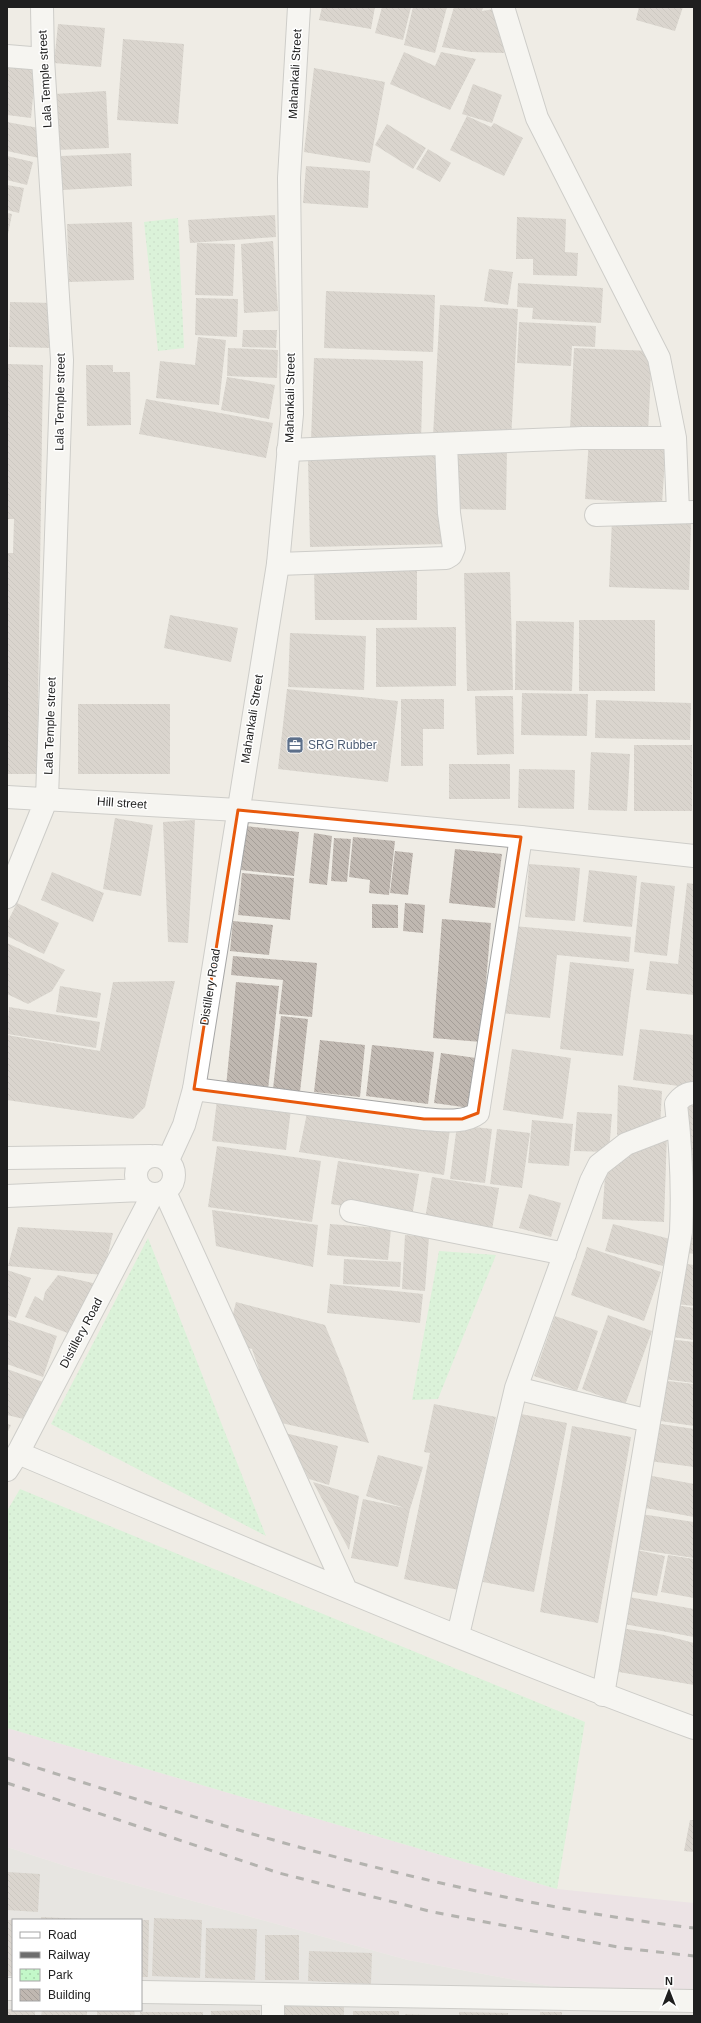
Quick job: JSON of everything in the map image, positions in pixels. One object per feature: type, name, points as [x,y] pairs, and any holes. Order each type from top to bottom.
[{"type":"street","name":"Lala Temple street","points":[[42,7],[42,59],[62,360],[47,798]]},
{"type":"street","name":"Mahankali Street","points":[[238,810],[278,564],[292,414],[289,178],[299,7]]},
{"type":"street","points":[[503,7],[537,118],[659,358],[675,438],[686,512],[596,515]]},
{"type":"street","points":[[7,56],[42,59]]},
{"type":"street","points":[[288,450],[583,438],[675,438]]},
{"type":"street","points":[[278,564],[446,558],[451,555],[454,548],[449,513],[446,444]]},
{"type":"street","name":"Hill street","points":[[7,797],[47,798],[238,810],[521,836],[694,856]]},
{"type":"street","points":[[7,897],[47,798]]},
{"type":"street","name":"Distillery Road","points":[[153,1192],[136,1179],[137,1168],[140,1162],[159,1158],[184,1125],[194,1089],[238,810]]},
{"type":"street","points":[[194,1089],[424,1119],[462,1119],[473,1117],[478,1113],[521,836]]},
{"type":"street","points":[[604,1695],[681,1232],[683,1200],[676,1104],[681,1097],[689,1093],[694,1093]]},
{"type":"street","points":[[458,1635],[516,1388],[599,1166],[626,1144],[678,1124]]},
{"type":"street","points":[[7,1158],[159,1158]]},
{"type":"street","name":"Distillery Road","points":[[12,1462],[153,1192],[170,1188],[174,1177],[172,1166],[159,1158]]},
{"type":"street","points":[[7,1196],[153,1192],[346,1590]]},
{"type":"street","points":[[350,1211],[565,1254]]},
{"type":"street","points":[[516,1388],[649,1421]]},
{"type":"street","points":[[12,1462],[346,1590],[604,1695],[694,1728]]},
{"type":"street","points":[[142,1992],[273,2006],[694,2001]]},
{"type":"highlighted area","points":[[238,810],[521,837],[478,1113],[462,1119],[424,1119],[194,1089]]},
{"type":"shaded area","points":[[7,1728],[557,1889],[694,1903],[694,2013],[408,1960],[69,1867],[7,1847]]},
{"type":"shaded area","points":[[7,1847],[69,1867],[408,1960],[694,2013],[694,2016],[7,2016]]},
{"type":"green space","points":[[178,218],[184,348],[158,351],[144,222]]},
{"type":"green space","points":[[148,1238],[266,1536],[51,1424]]},
{"type":"green space","points":[[439,1251],[496,1255],[438,1399],[412,1400]]},
{"type":"green space","points":[[20,1489],[585,1722],[557,1889],[7,1728],[7,1511]]},
{"type":"building","points":[[322,7],[375,7],[371,29],[319,20]]},
{"type":"building","points":[[382,7],[411,7],[403,40],[375,33]]},
{"type":"building","points":[[413,7],[447,7],[435,53],[404,45]]},
{"type":"building","points":[[454,7],[483,7],[482,11],[494,9],[502,26],[504,53],[471,52],[442,47]]},
{"type":"building","points":[[639,7],[683,7],[675,31],[636,20]]},
{"type":"building","points":[[58,24],[105,28],[101,67],[54,63]]},
{"type":"building","points":[[123,39],[184,44],[178,124],[117,120]]},
{"type":"building","points":[[404,52],[435,66],[441,52],[476,59],[450,110],[390,84]]},
{"type":"building","points":[[7,63],[36,66],[31,118],[7,115]]},
{"type":"building","points":[[314,68],[385,82],[370,163],[304,152]]},
{"type":"building","points":[[473,84],[502,95],[492,123],[462,114]]},
{"type":"building","points":[[106,91],[109,148],[57,150],[54,94]]},
{"type":"building","points":[[467,116],[491,127],[494,123],[523,138],[504,176],[450,150]]},
{"type":"building","points":[[7,122],[44,129],[39,158],[7,151]]},
{"type":"building","points":[[387,124],[426,148],[413,169],[375,145]]},
{"type":"building","points":[[428,149],[451,163],[440,182],[416,169]]},
{"type":"building","points":[[131,153],[132,186],[62,190],[61,156]]},
{"type":"building","points":[[7,156],[33,162],[27,185],[7,180]]},
{"type":"building","points":[[306,166],[370,171],[368,208],[303,203]]},
{"type":"building","points":[[7,185],[24,188],[19,213],[7,210]]},
{"type":"building","points":[[7,213],[12,214],[8,234],[7,233]]},
{"type":"building","points":[[275,215],[276,237],[190,243],[188,220]]},
{"type":"building","points":[[517,217],[566,219],[565,252],[578,253],[577,276],[533,275],[533,259],[516,259]]},
{"type":"building","points":[[132,222],[134,280],[69,282],[67,224]]},
{"type":"building","points":[[273,241],[278,311],[244,313],[241,244]]},
{"type":"building","points":[[197,243],[235,244],[233,296],[195,295]]},
{"type":"building","points":[[489,269],[513,272],[508,305],[484,301]]},
{"type":"building","points":[[518,283],[603,288],[601,323],[532,319],[533,308],[517,307]]},
{"type":"building","points":[[326,291],[435,295],[433,352],[324,348]]},
{"type":"building","points":[[196,298],[238,299],[237,337],[195,335]]},
{"type":"building","points":[[10,302],[54,303],[53,348],[9,347]]},
{"type":"building","points":[[440,305],[518,309],[511,440],[433,436]]},
{"type":"building","points":[[519,322],[596,326],[595,347],[572,346],[571,366],[517,363]]},
{"type":"building","points":[[243,330],[277,330],[276,348],[242,347]]},
{"type":"building","points":[[198,337],[226,340],[219,405],[156,398],[160,361],[195,365]]},
{"type":"building","points":[[228,348],[278,350],[277,378],[227,376]]},
{"type":"building","points":[[574,348],[652,351],[648,433],[570,429]]},
{"type":"building","points":[[314,358],[423,361],[421,443],[311,440]]},
{"type":"building","points":[[7,364],[43,365],[37,774],[7,774],[7,553],[13,553],[14,519],[8,519],[7,501]]},
{"type":"building","points":[[86,365],[113,365],[113,372],[130,372],[131,425],[87,426]]},
{"type":"building","points":[[227,377],[275,385],[269,419],[221,410]]},
{"type":"building","points":[[146,399],[273,423],[266,458],[139,434]]},
{"type":"building","points":[[589,439],[666,444],[662,504],[585,499]]},
{"type":"building","points":[[454,447],[507,448],[506,510],[453,509]]},
{"type":"building","points":[[443,455],[446,544],[310,547],[308,459]]},
{"type":"building","points":[[612,520],[691,523],[689,590],[609,587]]},
{"type":"building","points":[[417,564],[417,620],[315,620],[314,565]]},
{"type":"building","points":[[510,572],[513,690],[467,691],[464,573]]},
{"type":"building","points":[[170,615],[238,628],[231,662],[164,648]]},
{"type":"building","points":[[579,620],[655,620],[655,691],[579,691]]},
{"type":"building","points":[[516,621],[574,622],[572,691],[515,690]]},
{"type":"building","points":[[456,627],[456,686],[376,687],[376,628]]},
{"type":"building","points":[[290,633],[366,636],[364,690],[288,687]]},
{"type":"building","points":[[287,689],[398,701],[388,782],[278,769]]},
{"type":"building","points":[[522,693],[588,694],[587,736],[521,735]]},
{"type":"building","points":[[475,696],[513,696],[514,754],[477,755]]},
{"type":"building","points":[[401,699],[444,699],[444,729],[423,729],[423,766],[401,766]]},
{"type":"building","points":[[596,700],[691,703],[690,740],[595,738]]},
{"type":"building","points":[[78,704],[170,704],[170,774],[78,774]]},
{"type":"building","points":[[634,745],[692,745],[692,811],[634,811]]},
{"type":"building","points":[[591,752],[630,754],[627,811],[588,810]]},
{"type":"building","points":[[449,764],[510,764],[510,799],[449,799]]},
{"type":"building","points":[[519,769],[575,770],[574,809],[518,808]]},
{"type":"building","points":[[115,818],[153,825],[141,896],[103,889]]},
{"type":"building","points":[[195,820],[188,943],[168,942],[163,822]]},
{"type":"building","points":[[246,826],[299,832],[294,876],[241,870]]},
{"type":"building","points":[[314,833],[332,836],[327,885],[309,883]]},
{"type":"building","points":[[353,837],[395,841],[389,895],[369,893],[370,880],[349,877]]},
{"type":"building","points":[[334,838],[351,839],[347,882],[331,881]]},
{"type":"building","points":[[455,849],[502,854],[495,908],[449,903]]},
{"type":"building","points":[[395,851],[413,853],[408,895],[390,893]]},
{"type":"building","points":[[529,864],[580,868],[575,921],[525,917]]},
{"type":"building","points":[[589,870],[637,876],[632,927],[583,922]]},
{"type":"building","points":[[52,872],[104,893],[93,922],[41,900]]},
{"type":"building","points":[[242,873],[294,878],[290,920],[238,915]]},
{"type":"building","points":[[641,882],[675,886],[667,956],[634,952]]},
{"type":"building","points":[[687,883],[694,884],[694,995],[646,990],[650,961],[678,964]]},
{"type":"building","points":[[17,903],[59,923],[44,954],[7,936],[7,923]]},
{"type":"building","points":[[405,903],[425,905],[423,933],[403,931]]},
{"type":"building","points":[[372,904],[398,905],[398,928],[372,928]]},
{"type":"building","points":[[442,919],[491,923],[481,1042],[433,1038]]},
{"type":"building","points":[[233,921],[273,925],[269,955],[230,951]]},
{"type":"building","points":[[514,926],[631,937],[629,962],[557,955],[550,1018],[501,1013]]},
{"type":"building","points":[[7,943],[65,970],[52,991],[28,1004],[7,994]]},
{"type":"building","points":[[233,956],[317,963],[312,1017],[279,1014],[283,980],[231,975]]},
{"type":"building","points":[[570,962],[634,969],[623,1056],[560,1049]]},
{"type":"building","points":[[175,981],[145,1107],[133,1119],[7,1100],[7,1035],[100,1051],[113,982]]},
{"type":"building","points":[[236,982],[279,986],[268,1090],[226,1087]]},
{"type":"building","points":[[60,986],[101,993],[97,1018],[56,1012]]},
{"type":"building","points":[[9,1007],[100,1022],[96,1048],[7,1034]]},
{"type":"building","points":[[281,1016],[308,1019],[300,1092],[273,1089]]},
{"type":"building","points":[[640,1029],[694,1035],[694,1088],[633,1080]]},
{"type":"building","points":[[320,1040],[365,1045],[360,1097],[314,1092]]},
{"type":"building","points":[[372,1045],[434,1052],[428,1104],[366,1096]]},
{"type":"building","points":[[512,1049],[571,1058],[563,1119],[503,1110]]},
{"type":"building","points":[[441,1053],[476,1058],[470,1108],[434,1103]]},
{"type":"building","points":[[618,1085],[662,1091],[660,1128],[617,1135]]},
{"type":"building","points":[[217,1100],[291,1109],[286,1150],[212,1141]]},
{"type":"building","points":[[694,1103],[694,1173],[690,1173],[688,1104]]},
{"type":"building","points":[[577,1112],[612,1114],[609,1152],[574,1151]]},
{"type":"building","points":[[307,1113],[450,1129],[444,1175],[299,1152]]},
{"type":"building","points":[[532,1120],[573,1124],[569,1166],[528,1163]]},
{"type":"building","points":[[457,1125],[492,1129],[485,1183],[450,1179]]},
{"type":"building","points":[[497,1129],[530,1133],[522,1188],[490,1184]]},
{"type":"building","points":[[667,1133],[664,1222],[602,1219],[606,1162]]},
{"type":"building","points":[[217,1146],[321,1161],[312,1222],[208,1207]]},
{"type":"building","points":[[338,1161],[419,1174],[412,1217],[331,1204]]},
{"type":"building","points":[[432,1177],[499,1188],[492,1230],[425,1219]]},
{"type":"building","points":[[529,1194],[561,1203],[551,1237],[519,1228]]},
{"type":"building","points":[[692,1203],[694,1204],[694,1231],[686,1229]]},
{"type":"building","points":[[212,1210],[318,1225],[313,1267],[216,1246]]},
{"type":"building","points":[[330,1224],[391,1229],[388,1260],[327,1255]]},
{"type":"building","points":[[613,1224],[670,1239],[663,1266],[605,1251]]},
{"type":"building","points":[[18,1227],[113,1233],[103,1275],[8,1266]]},
{"type":"building","points":[[685,1232],[694,1234],[694,1254],[682,1252]]},
{"type":"building","points":[[405,1235],[429,1237],[425,1291],[402,1289]]},
{"type":"building","points":[[587,1247],[661,1272],[644,1321],[571,1295]]},
{"type":"building","points":[[344,1259],[401,1262],[400,1287],[343,1284]]},
{"type":"building","points":[[680,1263],[694,1265],[694,1306],[676,1304]]},
{"type":"building","points":[[7,1270],[31,1278],[16,1318],[7,1315]]},
{"type":"building","points":[[58,1275],[97,1284],[73,1335],[25,1317],[35,1296],[43,1301],[45,1292]]},
{"type":"building","points":[[330,1284],[423,1294],[420,1323],[327,1313]]},
{"type":"building","points":[[236,1302],[325,1325],[344,1371],[369,1443],[277,1422],[252,1349],[240,1345],[229,1330]]},
{"type":"building","points":[[676,1305],[694,1308],[694,1340],[672,1337]]},
{"type":"building","points":[[608,1315],[652,1331],[625,1405],[582,1389]]},
{"type":"building","points":[[555,1316],[598,1331],[577,1391],[534,1376]]},
{"type":"building","points":[[7,1319],[57,1336],[43,1377],[7,1364]]},
{"type":"building","points":[[668,1339],[694,1342],[694,1383],[663,1379]]},
{"type":"building","points":[[7,1369],[46,1383],[32,1421],[7,1415]]},
{"type":"building","points":[[659,1380],[694,1384],[694,1426],[654,1420]]},
{"type":"building","points":[[434,1404],[496,1417],[459,1590],[404,1579],[430,1453],[424,1452]]},
{"type":"building","points":[[516,1413],[567,1423],[534,1592],[483,1582]]},
{"type":"building","points":[[655,1423],[694,1429],[694,1467],[649,1461]]},
{"type":"building","points":[[7,1424],[11,1425],[7,1433]]},
{"type":"building","points":[[572,1426],[631,1437],[598,1623],[540,1612]]},
{"type":"building","points":[[285,1433],[338,1446],[329,1485],[309,1479]]},
{"type":"building","points":[[378,1455],[423,1467],[410,1509],[398,1567],[351,1558],[363,1499],[405,1508],[366,1496]]},
{"type":"building","points":[[647,1475],[694,1484],[694,1517],[640,1507]]},
{"type":"building","points":[[313,1482],[359,1496],[349,1550]]},
{"type":"building","points":[[641,1514],[694,1522],[694,1558],[635,1549]]},
{"type":"building","points":[[637,1550],[665,1556],[657,1596],[628,1591]]},
{"type":"building","points":[[668,1555],[694,1559],[694,1598],[661,1592]]},
{"type":"building","points":[[629,1597],[694,1609],[694,1637],[624,1624]]},
{"type":"building","points":[[621,1628],[664,1635],[694,1643],[694,1685],[613,1671]]},
{"type":"building","points":[[690,1820],[694,1820],[694,1852],[684,1851]]},
{"type":"building","points":[[7,1872],[40,1874],[38,1912],[7,1910]]},
{"type":"building","points":[[41,1917],[83,1919],[41,1919]]},
{"type":"building","points":[[154,1918],[202,1920],[200,1978],[152,1976]]},
{"type":"building","points":[[7,1920],[12,1920],[12,1976],[7,1976]]},
{"type":"building","points":[[142,1920],[149,1920],[148,1977],[142,1977]]},
{"type":"building","points":[[206,1928],[257,1929],[255,1980],[205,1978]]},
{"type":"building","points":[[265,1935],[299,1935],[299,1980],[265,1980]]},
{"type":"building","points":[[309,1951],[372,1953],[371,1984],[308,1981]]},
{"type":"building","points":[[285,2006],[344,2007],[344,2016],[285,2016]]},
{"type":"building","points":[[7,2009],[12,2009],[12,2011],[35,2011],[35,2016],[7,2016]]},
{"type":"building","points":[[260,2010],[260,2016],[211,2016],[211,2011]]},
{"type":"building","points":[[42,2011],[87,2011],[87,2016],[41,2016]]},
{"type":"building","points":[[97,2011],[134,2011],[135,2016],[97,2016]]},
{"type":"building","points":[[353,2011],[399,2011],[399,2016],[353,2016]]},
{"type":"building","points":[[140,2012],[203,2012],[203,2016],[140,2016]]},
{"type":"building","points":[[459,2012],[508,2013],[508,2016],[459,2016]]},
{"type":"building","points":[[540,2012],[562,2012],[562,2016],[540,2016]]},
{"type":"building","points":[[405,2014],[431,2015],[431,2016],[405,2016]]},
{"type":"railway","points":[[7,1758],[176,1811],[347,1860],[519,1900],[606,1916],[694,1928]]},
{"type":"railway","points":[[7,1783],[279,1873],[433,1912],[623,1948],[694,1956]]},
{"type":"place","name":"SRG Rubber","points":[[295,745]]}]
